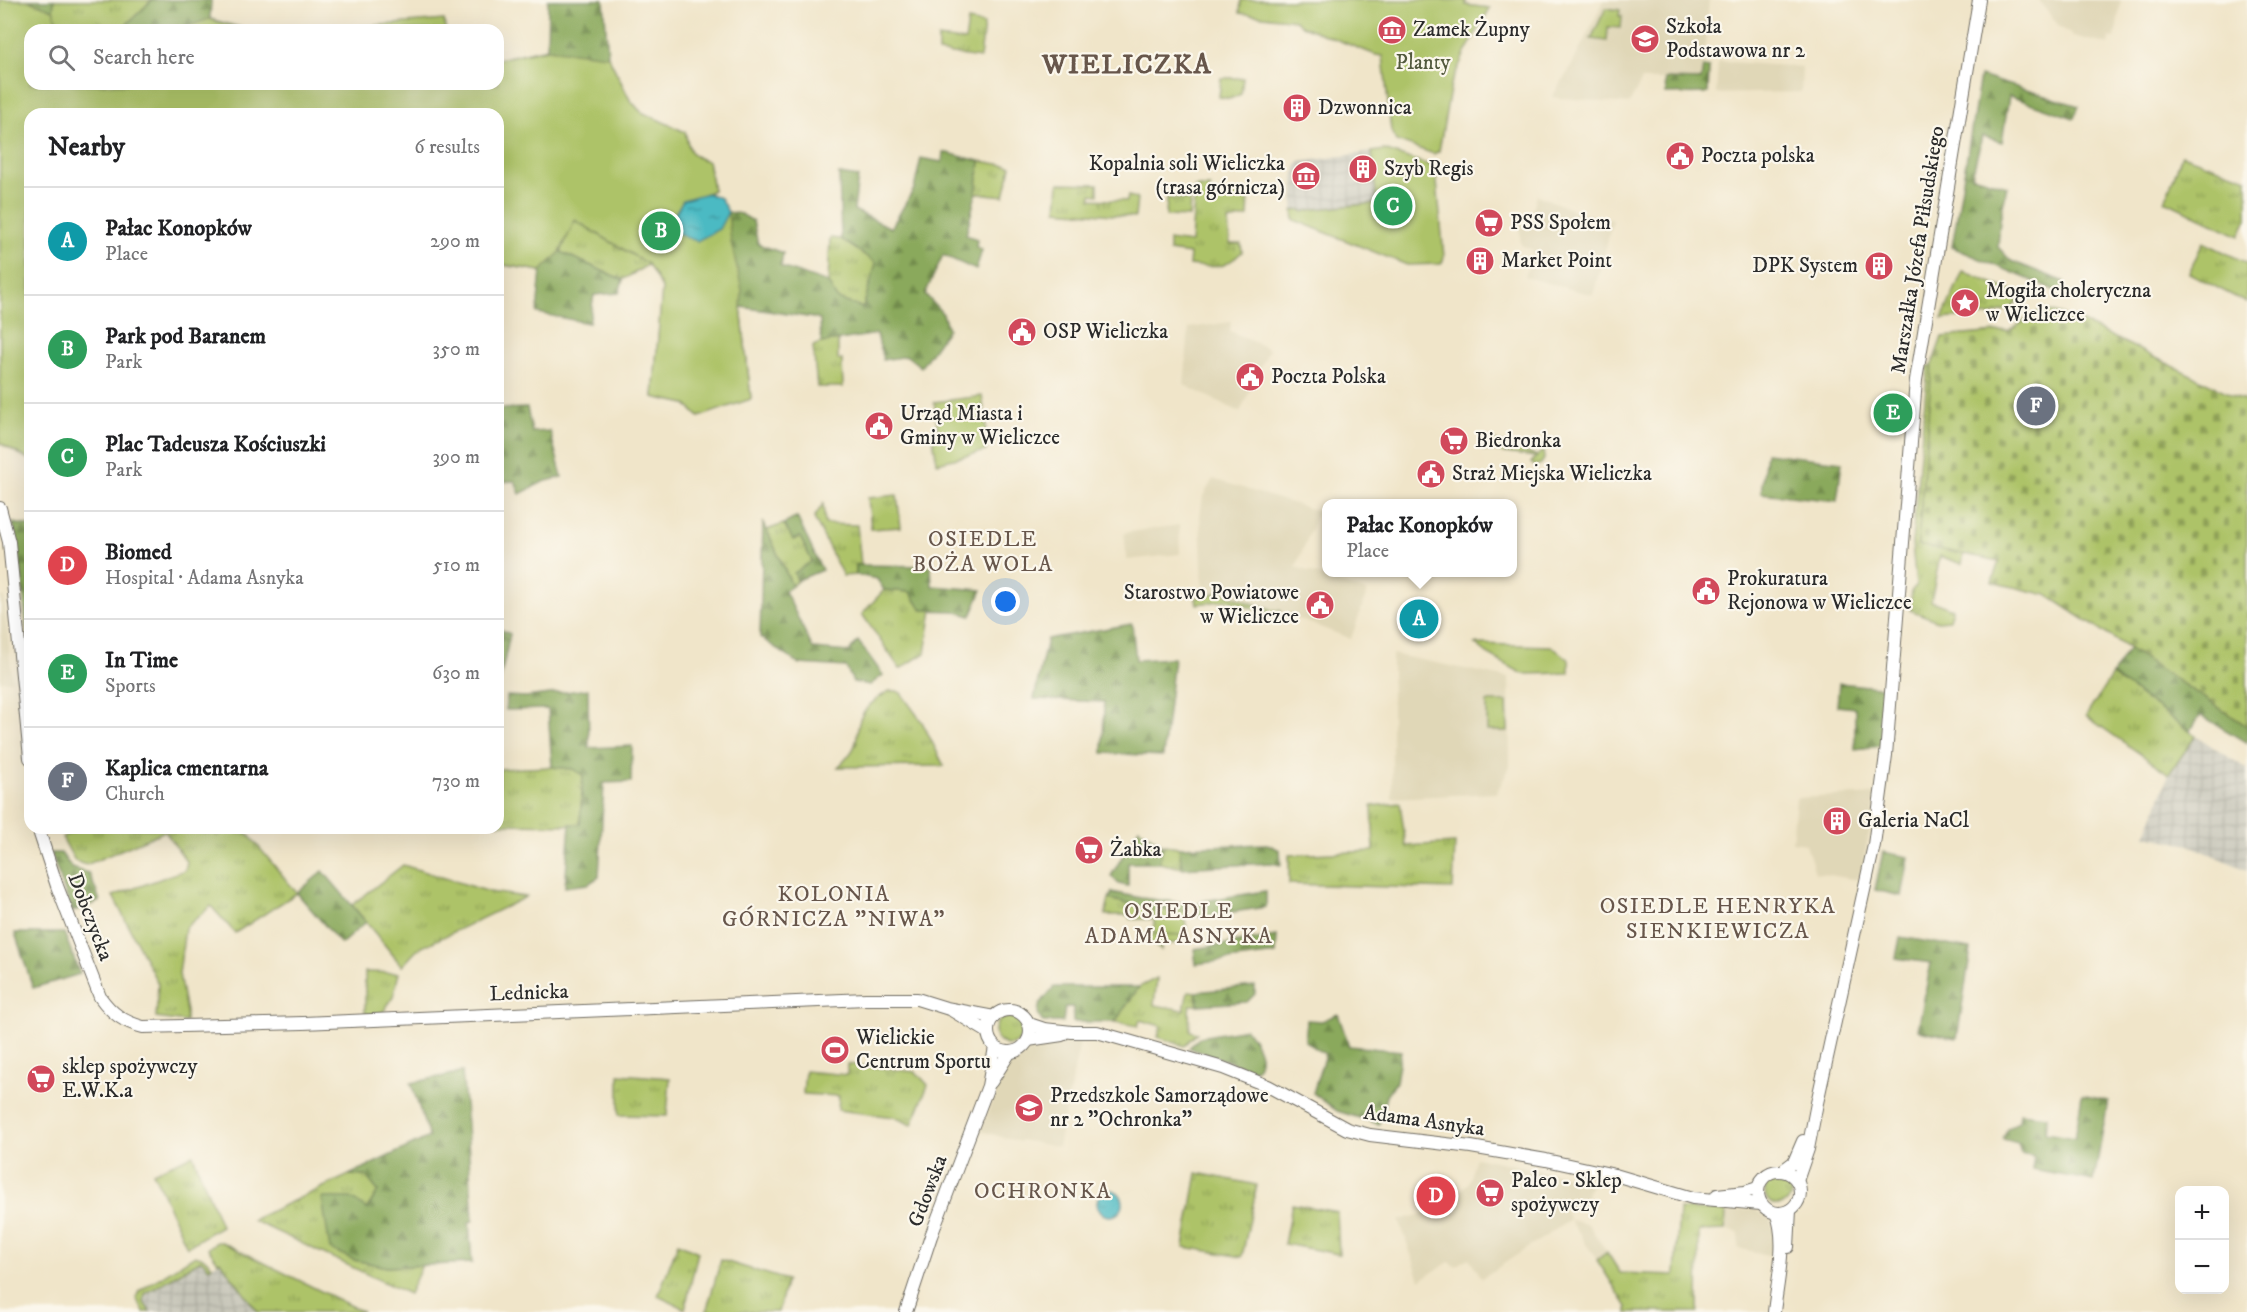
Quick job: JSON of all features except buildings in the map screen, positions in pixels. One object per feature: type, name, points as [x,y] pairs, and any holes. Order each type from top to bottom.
[{"type":"main road","name":"Marszałka Józefa Piłsudskiego","points":[[1797,1181],[1808,1149],[1872,853],[1882,792],[1916,380],[1979,0]]},
{"type":"main road","points":[[0,508],[10,550],[24,696]]},
{"type":"main road","name":"Dobczycka","points":[[40,834],[88,970],[100,997],[115,1015]]},
{"type":"main road","name":"Lednicka","points":[[115,1015],[129,1023],[155,1028],[910,998],[924,1000],[946,1008],[994,1017]]},
{"type":"main road","name":"Lednicka","points":[[946,1008],[988,1032]]},
{"type":"main road","points":[[1005,1011],[1012,1011],[1023,1016],[1029,1024],[1028,1040],[1021,1049],[1010,1052],[995,1047],[988,1032],[994,1017],[1005,1011]]},
{"type":"main road","name":"Adama Asnyka","points":[[1029,1024],[1044,1029],[1097,1032],[1236,1072],[1268,1086],[1333,1122],[1358,1132],[1538,1159],[1615,1175],[1708,1201],[1761,1204]]},
{"type":"main road","name":"Adama Asnyka","points":[[1028,1040],[1072,1032]]},
{"type":"main road","name":"Gdowska","points":[[906,1312],[931,1236],[988,1086],[995,1047]]},
{"type":"main road","name":"Gdowska","points":[[988,1086],[1010,1052]]},
{"type":"main road","name":"Marszałka Józefa Piłsudskiego","points":[[1782,1171],[1794,1162],[1815,1112]]},
{"type":"main road","points":[[1782,1171],[1793,1176],[1797,1181],[1800,1194],[1795,1206],[1790,1210],[1776,1213],[1761,1204],[1758,1188],[1767,1174],[1782,1171]]},
{"type":"main road","name":"Adama Asnyka","points":[[1677,1192],[1722,1195],[1758,1188]]},
{"type":"main road","points":[[1776,1294],[1786,1260],[1790,1210]]},
{"type":"main road","points":[[1774,1312],[1781,1236],[1776,1213]]},
{"type":"shaded area","name":"Szkoła Podstawowa nr 2","points":[[1604,0],[1709,0],[1702,80],[1642,80],[1629,104],[1552,97],[1571,67]]},
{"type":"shaded area","points":[[2038,0],[2121,0],[2115,38],[2110,37],[2109,45],[2073,36],[2059,26]]},
{"type":"shaded area","points":[[1718,61],[1802,67],[1801,92],[1716,94]]},
{"type":"shaded area","points":[[1372,152],[1377,203],[1303,212],[1293,211],[1295,170],[1298,162]]},
{"type":"shaded area","points":[[1537,195],[1578,212],[1613,220],[1593,295],[1525,277],[1533,250],[1521,245],[1518,213],[1531,216]]},
{"type":"shaded area","points":[[1231,322],[1230,331],[1269,349],[1240,412],[1184,385],[1189,328]]},
{"type":"shaded area","points":[[1213,479],[1318,511],[1296,567],[1367,592],[1351,639],[1281,612],[1279,617],[1228,600],[1197,604],[1196,598],[1203,590],[1200,516],[1203,496]]},
{"type":"shaded area","points":[[1179,525],[1180,554],[1127,560],[1124,533]]},
{"type":"shaded area","points":[[0,597],[4,597],[12,681],[0,681]]},
{"type":"shaded area","points":[[1392,654],[1509,678],[1510,767],[1496,793],[1392,798]]},
{"type":"shaded area","points":[[2196,736],[2247,769],[2247,870],[2189,845],[2146,836],[2169,774]]},
{"type":"shaded area","points":[[1877,794],[1860,880],[1815,873],[1806,844],[1792,842],[1796,798]]},
{"type":"shaded area","name":"Przedszkole Samorządowe nr 2 \"Ochronka\"","points":[[1071,1041],[1080,1042],[1058,1147],[1021,1140],[1020,1142],[981,1131],[1005,1066],[1015,1063],[1034,1047]]},
{"type":"shaded area","points":[[1476,1157],[1594,1182],[1588,1190],[1587,1201],[1580,1210],[1564,1208],[1570,1220],[1482,1278],[1469,1258],[1456,1266],[1449,1262],[1420,1280],[1399,1220],[1434,1211],[1468,1184]]},
{"type":"shaded area","points":[[1754,1209],[1770,1219],[1776,1236],[1772,1256],[1738,1248],[1739,1233],[1725,1230],[1726,1211]]},
{"type":"shaded area","points":[[1570,1220],[1588,1224],[1607,1252],[1597,1260]]},
{"type":"shaded area","points":[[202,1260],[209,1268],[220,1261],[258,1312],[150,1312],[144,1302],[145,1295]]},
{"type":"green space","points":[[0,0],[54,0],[53,10],[58,24],[24,24],[24,90],[504,90],[504,58],[547,48],[548,0],[604,0],[608,56],[630,100],[641,112],[685,132],[693,155],[708,161],[713,190],[695,198],[719,229],[728,212],[741,214],[753,221],[758,244],[783,253],[781,267],[828,283],[837,299],[863,308],[876,263],[841,239],[839,174],[858,177],[854,210],[891,228],[914,189],[921,158],[942,162],[943,152],[980,161],[976,193],[966,235],[977,239],[976,247],[982,250],[976,270],[943,255],[925,294],[943,314],[948,329],[921,367],[907,356],[883,360],[877,334],[821,343],[820,319],[741,307],[751,399],[722,407],[699,417],[686,404],[653,397],[662,288],[648,264],[574,220],[561,252],[623,280],[619,293],[594,295],[589,323],[537,313],[541,271],[504,265],[504,108],[24,108],[24,457],[0,443]]},
{"type":"green space","points":[[0,0],[27,0],[53,10],[58,24],[24,24],[24,90],[504,90],[504,58],[547,49],[608,56],[630,100],[641,112],[685,132],[693,155],[708,161],[713,190],[707,193],[720,198],[728,212],[731,242],[742,290],[741,307],[751,399],[699,417],[686,404],[653,397],[662,288],[648,264],[575,220],[560,252],[541,271],[504,265],[504,108],[24,108],[24,457],[0,443]]},
{"type":"green space","points":[[54,0],[152,0],[127,24],[58,24],[53,10]]},
{"type":"green space","points":[[152,0],[211,0],[210,19],[228,24],[127,24]]},
{"type":"green space","name":"Planty","points":[[1241,0],[1466,0],[1466,5],[1490,8],[1451,84],[1439,151],[1434,154],[1396,141],[1391,131],[1383,56],[1302,26],[1295,20],[1240,13]]},
{"type":"green space","points":[[1606,8],[1620,10],[1621,28],[1608,27],[1607,41],[1591,39]]},
{"type":"green space","points":[[209,19],[226,24],[195,24]]},
{"type":"green space","points":[[444,20],[445,24],[394,24]]},
{"type":"green space","points":[[968,21],[984,24],[980,58],[938,52],[938,38],[965,41]]},
{"type":"green space","points":[[1703,67],[1709,68],[1708,93],[1666,94],[1665,79],[1701,80]]},
{"type":"green space","points":[[1980,76],[2079,106],[2074,118],[2009,96],[2002,142],[1982,136],[1972,176],[2007,186],[2000,220],[1998,247],[2011,261],[2065,282],[2061,293],[1952,247]]},
{"type":"green space","points":[[1221,78],[1243,78],[1241,94],[1230,99],[1219,97]]},
{"type":"green space","points":[[1384,150],[1432,166],[1436,171],[1444,257],[1441,264],[1407,265],[1294,220],[1293,211],[1302,210],[1303,212],[1377,203],[1372,152]]},
{"type":"green space","points":[[2182,155],[2247,178],[2247,219],[2239,236],[2165,201]]},
{"type":"green space","points":[[980,161],[1011,166],[1004,196],[976,193]]},
{"type":"green space","points":[[1059,183],[1098,184],[1098,195],[1091,194],[1091,199],[1127,201],[1128,196],[1137,198],[1135,217],[1057,210]]},
{"type":"green space","points":[[1195,187],[1210,187],[1209,195],[1249,196],[1248,217],[1228,221],[1230,244],[1241,244],[1242,252],[1223,265],[1213,267],[1189,265],[1190,254],[1169,251],[1169,240],[1191,243]]},
{"type":"green space","points":[[1167,198],[1190,200],[1189,217],[1166,216]]},
{"type":"green space","points":[[575,219],[649,264],[623,280],[560,252]]},
{"type":"green space","points":[[830,238],[841,239],[877,263],[863,308],[837,299],[828,283]]},
{"type":"green space","points":[[2203,242],[2247,263],[2247,303],[2189,273]]},
{"type":"green space","points":[[1963,271],[2022,295],[2011,309],[1991,315],[1942,319]]},
{"type":"green space","points":[[2043,309],[2078,320],[2247,402],[2247,726],[2047,595],[1992,582],[1999,561],[1918,545],[1932,365],[1942,337],[2009,331]]},
{"type":"green space","points":[[838,340],[838,360],[842,360],[843,387],[817,387],[813,346]]},
{"type":"green space","points":[[1932,365],[1918,545],[1964,554],[1962,564],[1940,556],[1931,601],[1952,609],[1949,620],[1938,621],[1910,610],[1912,590],[1916,586],[1912,544],[1928,366]]},
{"type":"green space","points":[[982,396],[986,424],[986,451],[937,463],[932,431],[938,430],[934,402]]},
{"type":"green space","points":[[527,408],[532,432],[550,431],[562,477],[543,482],[520,494],[515,481],[504,482],[504,409]]},
{"type":"green space","points":[[1487,438],[1537,456],[1543,450],[1544,459],[1541,464],[1535,466],[1531,463],[1536,457],[1483,450]]},
{"type":"green space","points":[[1766,453],[1842,462],[1837,501],[1761,493]]},
{"type":"green space","points":[[897,495],[901,527],[871,529],[868,498]]},
{"type":"green space","points":[[823,504],[825,524],[857,525],[861,565],[856,565],[856,575],[843,576],[814,518]]},
{"type":"green space","points":[[797,517],[822,570],[798,580],[794,573],[812,561],[800,537],[793,540],[784,524]]},
{"type":"green space","points":[[763,522],[792,586],[785,591],[813,649],[849,652],[858,641],[883,675],[870,685],[853,682],[846,667],[799,664],[760,637]]},
{"type":"green space","points":[[13,523],[24,525],[24,602]]},
{"type":"green space","points":[[784,524],[793,539],[800,537],[812,561],[795,573],[798,580],[792,586],[767,530]]},
{"type":"green space","points":[[856,565],[931,566],[932,586],[982,590],[971,616],[954,611],[922,610],[910,592],[884,590],[877,579],[856,575]]},
{"type":"green space","points":[[884,590],[910,592],[922,610],[932,610],[925,653],[900,669],[862,614]]},
{"type":"green space","points":[[1220,592],[1270,610],[1281,611],[1279,617],[1228,600],[1197,604],[1196,598]]},
{"type":"green space","points":[[1132,624],[1136,660],[1174,658],[1163,756],[1103,753],[1104,702],[1034,699],[1047,639]]},
{"type":"green space","points":[[504,631],[510,634],[504,662]]},
{"type":"green space","points":[[1475,644],[1551,646],[1569,660],[1569,673],[1523,674],[1487,654]]},
{"type":"green space","points":[[2129,648],[2247,726],[2247,743],[2201,715],[2190,731],[2112,675]]},
{"type":"green space","points":[[2112,675],[2196,736],[2169,774],[2086,716]]},
{"type":"green space","points":[[1839,683],[1886,688],[1882,746],[1855,749],[1855,708],[1837,706]]},
{"type":"green space","points":[[588,689],[589,748],[632,746],[631,782],[604,783],[599,877],[588,884],[565,887],[570,824],[580,824],[583,775],[573,769],[552,767],[548,709],[506,710],[507,696],[526,697]]},
{"type":"green space","points":[[889,691],[901,693],[922,722],[944,766],[838,767],[854,748],[863,713],[873,702]]},
{"type":"green space","points":[[1487,702],[1507,702],[1508,731],[1487,731]]},
{"type":"green space","points":[[552,767],[573,769],[583,775],[580,825],[504,824],[504,769]]},
{"type":"green space","points":[[1400,803],[1406,846],[1455,843],[1453,889],[1289,884],[1289,855],[1374,851],[1372,806]]},
{"type":"green space","points":[[1139,828],[1163,845],[1159,863],[1128,863],[1128,886],[1119,884],[1111,876]]},
{"type":"green space","points":[[69,834],[158,834],[86,865],[75,861],[62,837]]},
{"type":"green space","points":[[167,834],[215,834],[217,836],[220,834],[248,834],[297,893],[235,933],[211,906],[185,928],[179,974],[186,1022],[156,1018],[158,984],[113,896],[185,870],[187,862]]},
{"type":"green space","points":[[1267,844],[1280,850],[1281,865],[1271,863],[1182,868],[1179,847]]},
{"type":"green space","points":[[1163,845],[1179,847],[1182,868],[1159,863]]},
{"type":"green space","points":[[1883,852],[1909,857],[1902,896],[1875,890]]},
{"type":"green space","points":[[51,853],[61,853],[72,868],[89,873],[100,901],[72,912]]},
{"type":"green space","points":[[403,865],[490,892],[526,897],[418,949],[402,966],[352,905]]},
{"type":"green space","points":[[323,871],[366,922],[341,944],[297,893]]},
{"type":"green space","points":[[1266,891],[1266,907],[1199,917],[1195,906],[1203,901]]},
{"type":"green space","points":[[1112,892],[1185,903],[1186,911],[1154,910],[1109,899]]},
{"type":"green space","points":[[1109,899],[1154,910],[1152,919],[1130,919],[1129,915],[1105,915]]},
{"type":"green space","points":[[1154,910],[1186,911],[1186,935],[1154,934]]},
{"type":"green space","points":[[15,933],[64,933],[80,974],[33,988]]},
{"type":"green space","points":[[1181,934],[1181,943],[1161,944],[1161,950],[1142,937],[1142,935]]},
{"type":"green space","points":[[1277,936],[1276,954],[1196,964],[1194,949]]},
{"type":"green space","points":[[1900,937],[1971,949],[1957,1038],[1918,1030],[1931,963],[1896,958]]},
{"type":"green space","points":[[365,972],[399,973],[393,997],[382,1014],[365,1014]]},
{"type":"green space","points":[[1157,978],[1154,1005],[1184,1010],[1188,991],[1196,992],[1198,1005],[1190,1005],[1189,1011],[1190,1031],[1197,1033],[1184,1046],[1158,1037],[1161,1026],[1140,1020],[1138,1026],[1115,1022],[1139,987]]},
{"type":"green space","points":[[1255,986],[1255,994],[1247,1002],[1198,1005],[1196,992]]},
{"type":"green space","points":[[1054,987],[1139,987],[1115,1022],[1073,1022],[1073,1007],[1065,1007],[1063,1022],[1043,1022],[1039,1017],[1039,1008]]},
{"type":"green space","points":[[1338,1014],[1349,1046],[1401,1051],[1396,1082],[1386,1096],[1379,1124],[1337,1111],[1313,1093],[1325,1054],[1305,1041],[1307,1020],[1322,1021]]},
{"type":"green space","points":[[1009,1017],[1019,1021],[1023,1031],[1019,1041],[1009,1045],[999,1041],[995,1031],[999,1021]]},
{"type":"green space","points":[[1246,1029],[1256,1043],[1260,1054],[1256,1069],[1189,1048],[1200,1037]]},
{"type":"green space","points":[[847,1064],[916,1072],[928,1085],[912,1125],[894,1117],[838,1110],[839,1096],[803,1094],[805,1071],[847,1075]]},
{"type":"green space","points":[[462,1072],[473,1221],[469,1222],[472,1263],[387,1267],[354,1260],[330,1249],[322,1198],[351,1198],[367,1209],[378,1191],[366,1176],[349,1175],[429,1137],[411,1083]]},
{"type":"green space","points":[[619,1074],[670,1078],[667,1116],[619,1115]]},
{"type":"green space","points":[[2082,1095],[2108,1101],[2094,1181],[2032,1170],[2034,1156],[2021,1153],[2018,1143],[2003,1139],[2007,1129],[2019,1121],[2020,1113],[2047,1116],[2045,1133],[2075,1138]]},
{"type":"green space","points":[[193,1155],[221,1226],[187,1247],[153,1172]]},
{"type":"green space","points":[[1197,1173],[1257,1185],[1242,1257],[1184,1247]]},
{"type":"green space","points":[[349,1175],[366,1176],[378,1191],[367,1209],[354,1260],[387,1267],[422,1265],[409,1294],[252,1220]]},
{"type":"green space","points":[[1778,1179],[1788,1182],[1791,1192],[1788,1202],[1778,1205],[1768,1202],[1765,1192],[1768,1182]]},
{"type":"green space","points":[[1292,1204],[1337,1212],[1339,1254],[1284,1244]]},
{"type":"green space","points":[[1679,1209],[1726,1211],[1725,1230],[1699,1231],[1698,1312],[1627,1312],[1627,1307],[1597,1260],[1607,1252],[1620,1273],[1675,1275]]},
{"type":"green space","points":[[217,1242],[222,1242],[363,1312],[258,1312],[208,1248]]},
{"type":"green space","points":[[678,1243],[698,1252],[685,1309],[658,1296]]},
{"type":"green space","points":[[195,1255],[204,1258],[212,1266],[209,1268],[201,1260],[145,1294],[144,1302],[150,1312],[144,1312],[136,1298],[139,1291]]},
{"type":"green space","points":[[721,1260],[787,1280],[778,1312],[706,1312]]},
{"type":"water","points":[[707,193],[720,198],[728,212],[719,229],[697,241],[680,235],[670,222],[683,200]]},
{"type":"water","points":[[1110,1190],[1119,1194],[1123,1203],[1119,1212],[1110,1216],[1101,1212],[1097,1203],[1101,1194]]},
{"type":"place","name":"Zamek Żupny","points":[[1392,30]]},
{"type":"place","name":"Szkoła Podstawowa nr 2","points":[[1645,39]]},
{"type":"place","name":"Dzwonnica","points":[[1297,108]]},
{"type":"place","name":"Poczta polska","points":[[1680,156]]},
{"type":"place","name":"Szyb Regis","points":[[1363,169]]},
{"type":"place","name":"Kopalnia soli Wieliczka (trasa górnicza)","points":[[1306,176]]},
{"type":"place","name":"Plac Tadeusza Kościuszki","points":[[1393,206]]},
{"type":"place","name":"PSS Społem","points":[[1489,223]]},
{"type":"place","name":"Park pod Baranem","points":[[661,231]]},
{"type":"place","name":"Market Point","points":[[1480,261]]},
{"type":"place","name":"DPK System","points":[[1879,266]]},
{"type":"place","name":"Mogiła choleryczna w Wieliczce","points":[[1965,303]]},
{"type":"place","name":"OSP Wieliczka","points":[[1022,332]]},
{"type":"place","name":"Poczta Polska","points":[[1250,377]]},
{"type":"place","name":"Kaplica cmentarna","points":[[2036,406]]},
{"type":"place","name":"In Time","points":[[1893,413]]},
{"type":"place","name":"Urząd Miasta i Gminy w Wieliczce","points":[[879,426]]},
{"type":"place","name":"Biedronka","points":[[1454,441]]},
{"type":"place","name":"Straż Miejska Wieliczka","points":[[1431,474]]},
{"type":"place","name":"Prokuratura Rejonowa w Wieliczce","points":[[1706,591]]},
{"type":"place","name":"Starostwo Powiatowe w Wieliczce","points":[[1320,605]]},
{"type":"place","name":"Pałac Konopków","points":[[1419,619]]},
{"type":"place","name":"Galeria NaCl","points":[[1837,821]]},
{"type":"place","name":"Żabka","points":[[1089,850]]},
{"type":"place","name":"Wielickie Centrum Sportu","points":[[835,1050]]},
{"type":"place","name":"sklep spożywczy E.W.K.a","points":[[41,1079]]},
{"type":"place","name":"Przedszkole Samorządowe nr 2 \"Ochronka\"","points":[[1029,1108]]},
{"type":"place","name":"Paleo - Sklep spożywczy","points":[[1490,1193]]},
{"type":"place","name":"Biomed","points":[[1436,1196]]},
{"type":"district","name":"WIELICZKA","points":[[1127,65]]},
{"type":"district","name":"OSIEDLE BOŻA WOLA","points":[[983,552]]},
{"type":"district","name":"KOLONIA GÓRNICZA \"NIWA\"","points":[[834,906]]},
{"type":"district","name":"OSIEDLE HENRYKA SIENKIEWICZA","points":[[1718,918]]},
{"type":"district","name":"OSIEDLE ADAMA ASNYKA","points":[[1179,924]]},
{"type":"district","name":"OCHRONKA","points":[[1043,1191]]}]
